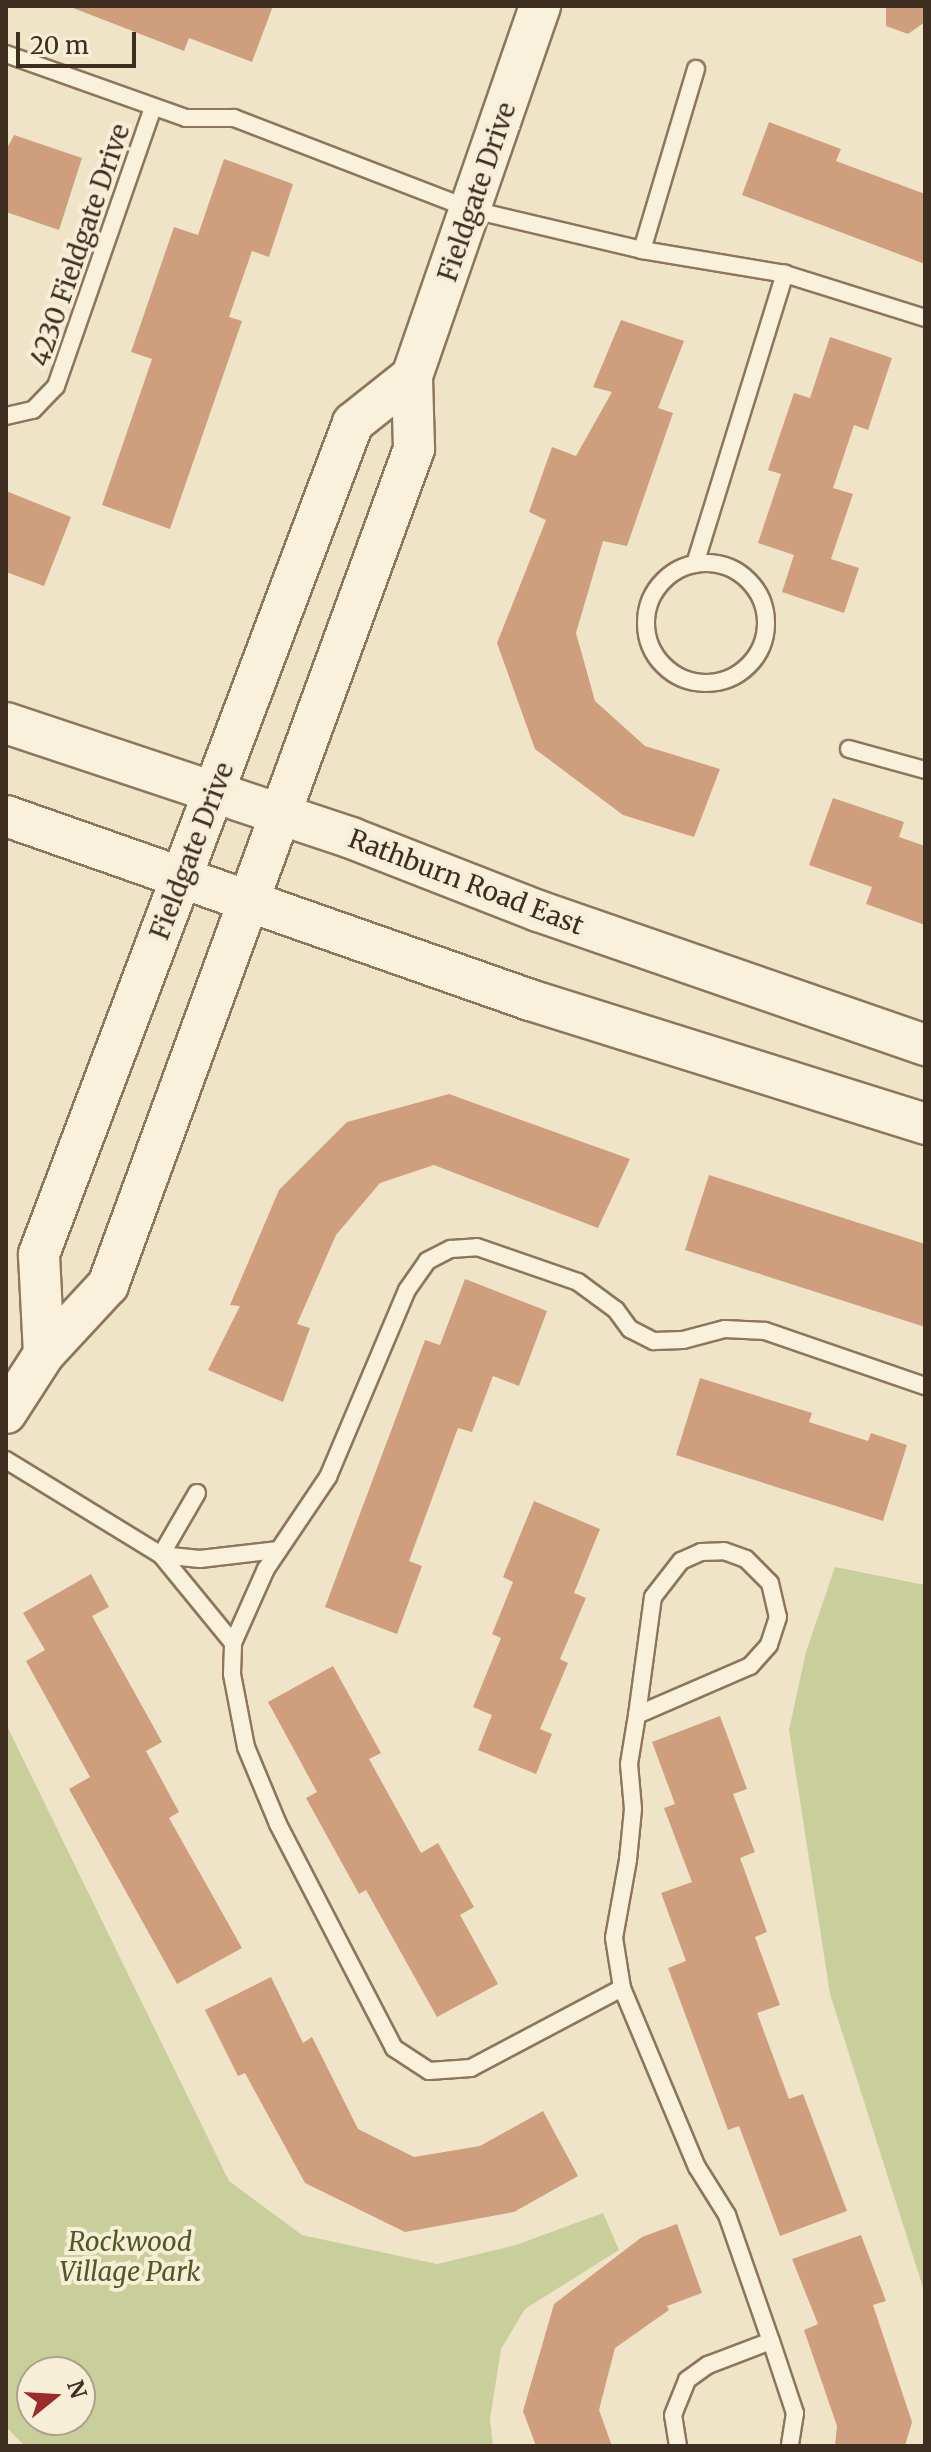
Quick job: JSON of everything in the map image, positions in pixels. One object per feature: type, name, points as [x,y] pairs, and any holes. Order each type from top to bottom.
[{"type":"street","name":"Fieldgate Drive","points":[[6,1413],[44,1354],[108,1285],[414,449],[412,376],[473,210],[540,6]]},
{"type":"street","name":"Fieldgate Drive","points":[[44,1354],[39,1254],[353,423],[412,376]]},
{"type":"street","name":"Rathburn Road East","points":[[6,723],[280,816],[925,1045]]},
{"type":"street","points":[[6,816],[248,904],[720,1063],[925,1124]]},
{"type":"lane","name":"4230 Fieldgate Drive","points":[[6,54],[153,108],[195,119],[234,118],[473,210],[642,250],[785,274],[925,318]]},
{"type":"lane","points":[[642,250],[696,69]]},
{"type":"lane","name":"4230 Fieldgate Drive","points":[[6,416],[33,410],[56,386],[153,108]]},
{"type":"lane","points":[[695,564],[785,274]]},
{"type":"lane","points":[[695,564],[737,571],[763,605],[766,626],[749,665],[710,683],[687,680],[667,669],[653,652],[646,630],[648,607],[657,587],[674,572],[695,564]]},
{"type":"lane","points":[[849,749],[925,770]]},
{"type":"lane","points":[[622,1988],[471,2068],[443,2073],[404,2058],[386,2036],[278,1824],[246,1747],[232,1674],[233,1643],[278,1550],[335,1462],[407,1290],[427,1261],[451,1249],[477,1247],[578,1282],[616,1310],[630,1329],[654,1341],[683,1340],[725,1329],[765,1331],[925,1386]]},
{"type":"lane","points":[[6,1460],[161,1555],[233,1643]]},
{"type":"lane","points":[[161,1555],[197,1493]]},
{"type":"lane","points":[[161,1555],[200,1559],[278,1550]]},
{"type":"lane","points":[[637,1715],[750,1666],[764,1653],[776,1628],[777,1605],[770,1583],[755,1566],[736,1554],[713,1551],[691,1556],[672,1569],[648,1612],[629,1764],[633,1809],[628,1860],[614,1938],[622,1988],[697,2167],[727,2215],[771,2341],[795,2413],[790,2446]]},
{"type":"lane","points":[[678,2446],[673,2415],[687,2380],[708,2365],[771,2341]]},
{"type":"green space","points":[[835,1567],[925,1585],[925,2294],[830,1994],[789,1730],[806,1652]]},
{"type":"green space","name":"Rockwood Village Park","points":[[6,1724],[229,2181],[302,2235],[437,2264],[516,2245],[603,2213],[619,2250],[525,2309],[501,2349],[490,2419],[493,2446],[25,2446],[6,2427]]},
{"type":"building","points":[[68,6],[273,6],[252,62],[189,38],[184,51]]},
{"type":"building","points":[[886,6],[925,6],[925,22],[908,34],[886,26]]},
{"type":"building","points":[[769,122],[841,149],[836,161],[925,194],[925,264],[742,195]]},
{"type":"building","points":[[14,135],[82,158],[59,230],[6,212],[6,150]]},
{"type":"building","points":[[224,159],[293,184],[269,257],[252,251],[229,317],[242,321],[170,529],[102,505],[152,359],[131,352],[174,227],[198,235]]},
{"type":"building","points":[[621,320],[684,341],[658,408],[673,413],[627,546],[603,541],[576,633],[595,701],[645,746],[720,769],[694,837],[623,815],[535,749],[497,643],[546,520],[529,512],[552,447],[576,456],[612,392],[593,387]]},
{"type":"building","points":[[830,337],[892,358],[868,430],[854,425],[833,488],[853,494],[831,559],[859,568],[844,613],[782,592],[794,555],[758,543],[781,474],[768,470],[794,393],[810,398]]},
{"type":"building","points":[[6,491],[71,517],[44,586],[6,572]]},
{"type":"building","points":[[833,798],[904,822],[899,837],[925,846],[925,925],[866,904],[872,887],[809,865]]},
{"type":"building","points":[[449,1094],[630,1159],[598,1228],[434,1165],[380,1183],[336,1235],[297,1324],[310,1328],[283,1402],[208,1370],[240,1306],[230,1305],[279,1190],[347,1122]]},
{"type":"building","points":[[709,1175],[925,1244],[925,1327],[685,1250]]},
{"type":"building","points":[[465,1279],[547,1311],[519,1386],[493,1376],[472,1432],[458,1428],[409,1561],[422,1566],[397,1634],[325,1607],[425,1340],[440,1345]]},
{"type":"building","points":[[700,1378],[812,1413],[809,1422],[868,1441],[871,1433],[907,1445],[883,1521],[676,1455]]},
{"type":"building","points":[[534,1501],[600,1529],[574,1593],[586,1598],[560,1659],[568,1663],[540,1729],[552,1734],[536,1774],[478,1750],[492,1715],[473,1707],[501,1638],[492,1634],[513,1582],[503,1577]]},
{"type":"building","points":[[91,1574],[109,1607],[92,1616],[162,1742],[146,1751],[179,1812],[169,1818],[242,1948],[177,1984],[69,1789],[90,1777],[26,1661],[45,1650],[23,1613]]},
{"type":"building","points":[[333,1666],[381,1753],[369,1759],[421,1853],[438,1843],[474,1907],[460,1915],[498,1984],[437,2017],[366,1890],[359,1894],[306,1798],[317,1792],[268,1702]]},
{"type":"building","points":[[720,1716],[747,1789],[733,1794],[755,1852],[740,1858],[767,1932],[755,1937],[780,2005],[757,2013],[789,2099],[803,2094],[847,2211],[780,2236],[739,2126],[728,2130],[668,1968],[686,1961],[661,1893],[692,1882],[664,1808],[675,1804],[652,1742]]},
{"type":"building","points":[[271,1977],[303,2043],[312,2037],[358,2129],[414,2157],[480,2146],[543,2111],[578,2176],[514,2212],[405,2232],[305,2183],[245,2073],[238,2076],[205,2010]]},
{"type":"building","points":[[677,2224],[702,2293],[667,2306],[669,2310],[615,2348],[599,2410],[612,2446],[536,2446],[523,2411],[554,2304],[642,2237]]},
{"type":"building","points":[[861,2235],[886,2301],[873,2305],[912,2422],[905,2446],[835,2446],[837,2426],[804,2330],[818,2324],[792,2259]]}]
